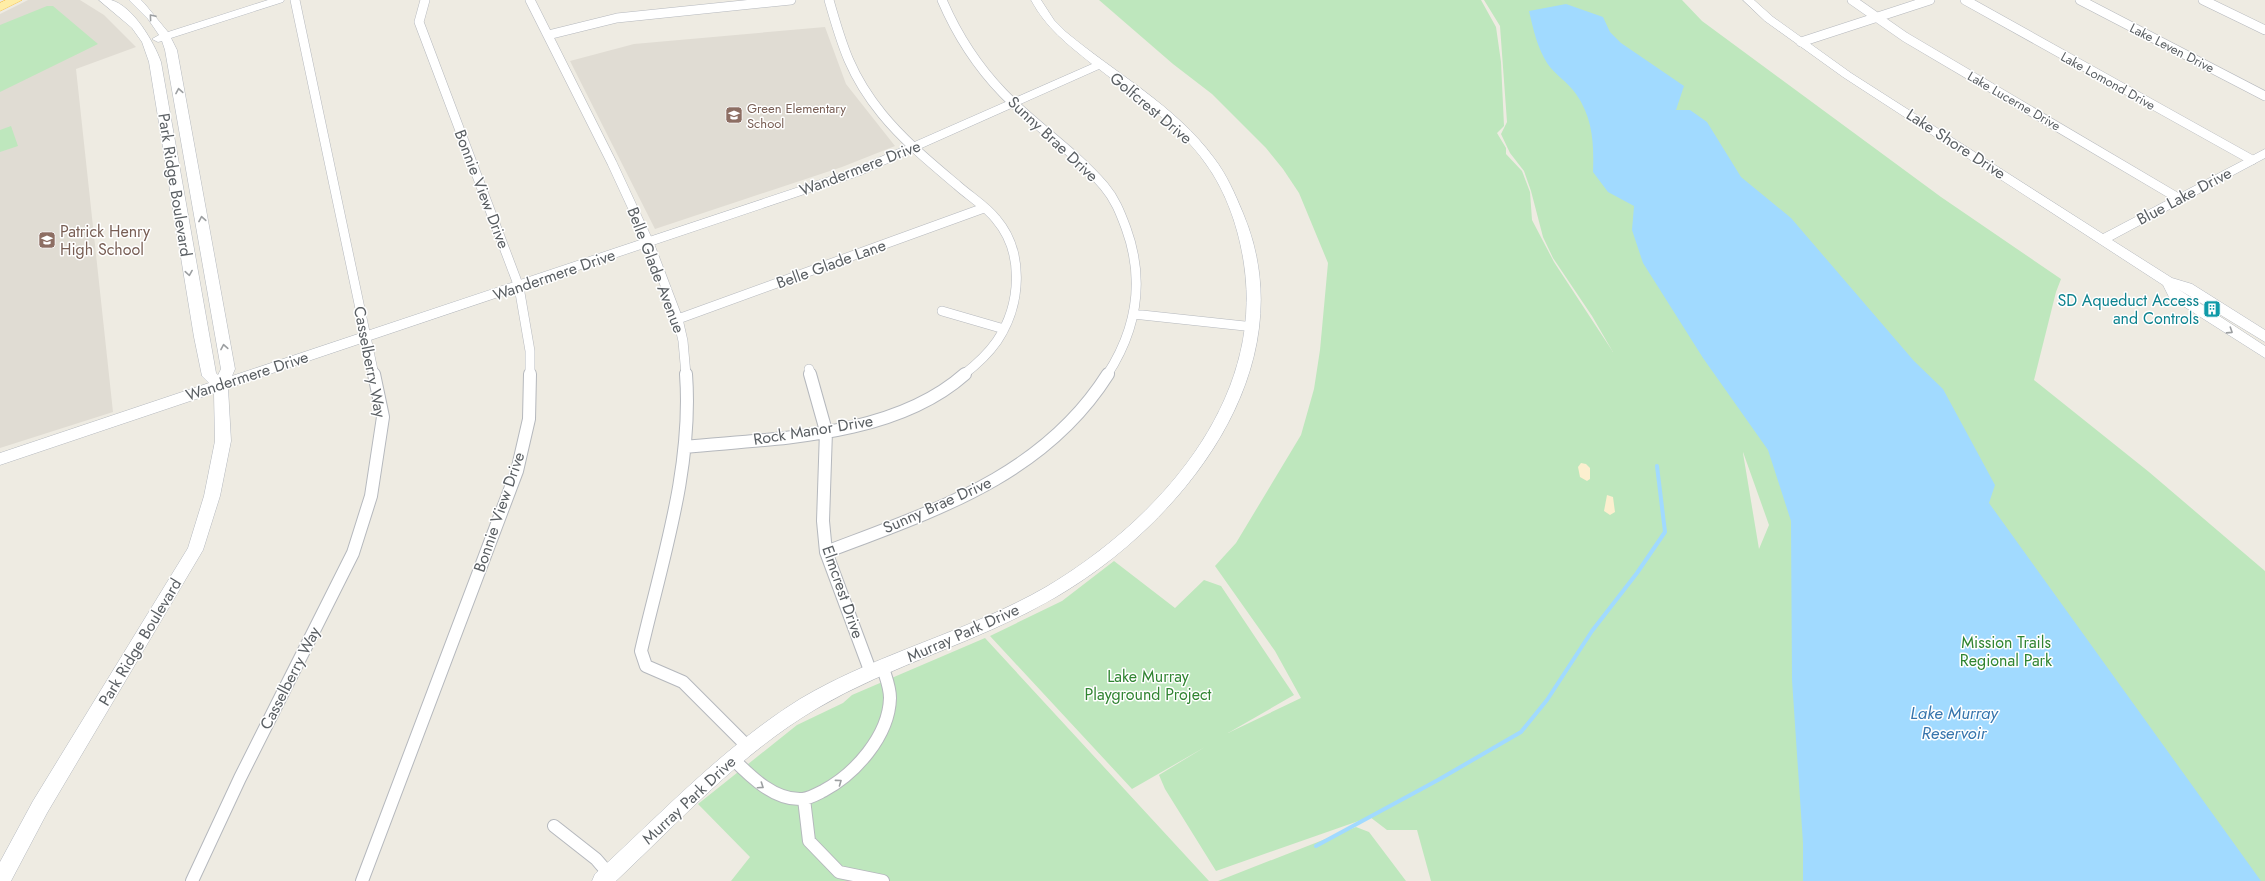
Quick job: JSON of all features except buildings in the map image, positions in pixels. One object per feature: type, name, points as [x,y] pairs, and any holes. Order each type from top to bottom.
[{"type":"main road","points":[[0,8],[16,0]]},
{"type":"street","name":"Park Ridge Boulevard","points":[[104,0],[128,17],[149,42],[159,83],[193,298],[209,376],[221,384]]},
{"type":"street","name":"Park Ridge Boulevard","points":[[0,881],[40,807],[195,550],[212,496],[223,441],[221,384],[228,369],[178,84],[171,50],[166,37],[152,17],[134,0]]},
{"type":"street","points":[[149,42],[279,0]]},
{"type":"street","name":"Casselberry Way","points":[[192,881],[240,778],[355,546],[371,496],[383,418],[296,0]]},
{"type":"street","name":"Bonnie View Drive","points":[[362,881],[517,471],[529,419],[530,351],[519,286],[419,22],[425,0]]},
{"type":"street","name":"Belle Glade Avenue","points":[[530,0],[649,243],[678,319],[682,341],[688,407],[681,478],[641,652],[646,666],[683,682],[747,746]]},
{"type":"street","points":[[548,35],[617,18],[791,0]]},
{"type":"street","name":"Rock Manor Drive","points":[[685,447],[826,431],[871,423],[912,408],[934,397],[957,382],[977,365],[992,348],[1012,313],[1017,288],[1017,265],[1006,232],[996,218],[913,149],[872,102],[852,71],[829,0]]},
{"type":"street","name":"Sunny Brae Drive","points":[[826,552],[973,493],[1010,472],[1046,446],[1078,416],[1105,382],[1130,331],[1138,288],[1136,255],[1116,201],[1087,166],[1014,104],[988,77],[967,49],[950,21],[942,0]]},
{"type":"street","name":"Golfcrest Drive","points":[[1036,0],[1058,30],[1099,65],[1178,126],[1203,153],[1222,178],[1244,224],[1254,268],[1256,284],[1254,327]]},
{"type":"street","name":"Lake Shore Drive","points":[[1748,0],[1801,42],[1847,74],[2168,282]]},
{"type":"street","name":"Lake Lucerne Drive","points":[[1852,0],[1905,37],[2178,198]]},
{"type":"street","points":[[1801,42],[1930,0]]},
{"type":"street","name":"Lake Lomond Drive","points":[[1965,0],[2252,160]]},
{"type":"street","name":"Lake Leven Drive","points":[[2080,0],[2265,96]]},
{"type":"street","points":[[2204,0],[2265,30]]},
{"type":"street","name":"Wandermere Drive","points":[[0,459],[221,384],[366,338],[857,172],[913,149],[1099,65]]},
{"type":"street","name":"Blue Lake Drive","points":[[2103,239],[2265,153]]},
{"type":"street","name":"Belle Glade Lane","points":[[678,319],[984,208]]},
{"type":"street","points":[[2168,282],[2187,287],[2265,337]]},
{"type":"street","points":[[2168,282],[2174,294],[2265,353]]},
{"type":"street","points":[[942,311],[1004,329]]},
{"type":"street","points":[[1133,314],[1254,327]]},
{"type":"street","name":"Murray Park Drive","points":[[606,878],[747,746],[809,704],[877,670],[972,632],[1049,594],[1114,548],[1167,500],[1193,468],[1227,413],[1239,386],[1249,352],[1254,327]]},
{"type":"street","name":"Elmcrest Drive","points":[[804,799],[839,782],[872,747],[882,726],[890,694],[877,670],[826,552],[823,520],[826,431],[809,369]]},
{"type":"street","points":[[733,759],[754,781],[767,789],[783,796],[804,799],[809,841],[839,872],[883,881]]},
{"type":"street","points":[[554,826],[596,859],[606,878]]},
{"type":"shaded area","name":"Patrick Henry High School","points":[[28,0],[80,0],[104,15],[136,47],[76,69],[113,412],[0,448],[0,14]]},
{"type":"shaded area","name":"Green Elementary School","points":[[825,27],[846,84],[895,146],[842,167],[655,229],[570,61],[634,44]]},
{"type":"green space","points":[[1099,0],[1481,0],[1496,27],[1501,62],[1504,126],[1497,133],[1506,148],[1506,154],[1522,171],[1530,192],[1532,220],[1554,262],[1613,352],[1592,316],[1553,258],[1543,237],[1524,171],[1510,153],[1501,134],[1507,122],[1500,26],[1484,0],[1682,0],[1702,21],[1941,197],[2061,279],[2056,292],[2034,380],[2149,472],[2265,571],[2265,881],[1431,881],[1417,830],[1387,830],[1370,817],[1216,871],[1165,789],[1159,775],[1205,747],[1132,789],[990,636],[1062,601],[1114,561],[1175,608],[1204,580],[1221,586],[1294,695],[1228,733],[1301,698],[1275,651],[1215,566],[1236,543],[1301,435],[1314,389],[1320,350],[1328,263],[1299,193],[1283,169],[1266,148],[1212,94],[1173,64]],"holes":[[[1743,452],[1769,525],[1759,549]]]},
{"type":"green space","points":[[47,6],[53,6],[98,44],[0,92],[0,25]]},
{"type":"green space","points":[[11,126],[18,146],[0,152],[0,130]]},
{"type":"green space","points":[[985,638],[1209,881],[731,881],[750,857],[698,804],[797,725],[843,703],[852,695]]},
{"type":"green space","points":[[1356,827],[1369,832],[1406,881],[1218,881]]},
{"type":"sand","points":[[1581,463],[1586,464],[1590,468],[1590,479],[1587,481],[1580,477],[1578,467]]},
{"type":"sand","points":[[1607,495],[1613,497],[1615,512],[1610,515],[1604,511]]},
{"type":"water","name":"Lake Murray Reservoir","points":[[1566,4],[1603,17],[1610,32],[1621,43],[1684,86],[1676,110],[1690,110],[1707,122],[1741,177],[1791,218],[1914,361],[1943,389],[1995,485],[1989,503],[2261,881],[1803,881],[1803,843],[1792,680],[1791,521],[1768,450],[1703,358],[1643,263],[1632,230],[1634,206],[1608,192],[1593,172],[1593,141],[1586,112],[1573,90],[1547,63],[1536,37],[1529,11]]},
{"type":"waterway","points":[[1316,846],[1438,780],[1521,732],[1547,700],[1592,631],[1637,573],[1665,532],[1657,466]]},
{"type":"place","name":"Green Elementary School","points":[[734,115]]},
{"type":"place","name":"Patrick Henry High School","points":[[47,240]]},
{"type":"place","name":"SD Aqueduct Access and Controls","points":[[2212,309]]},
{"type":"park label","name":"Mission Trails Regional Park","points":[[2006,651]]},
{"type":"park label","name":"Lake Murray Playground Project","points":[[1148,685]]}]
